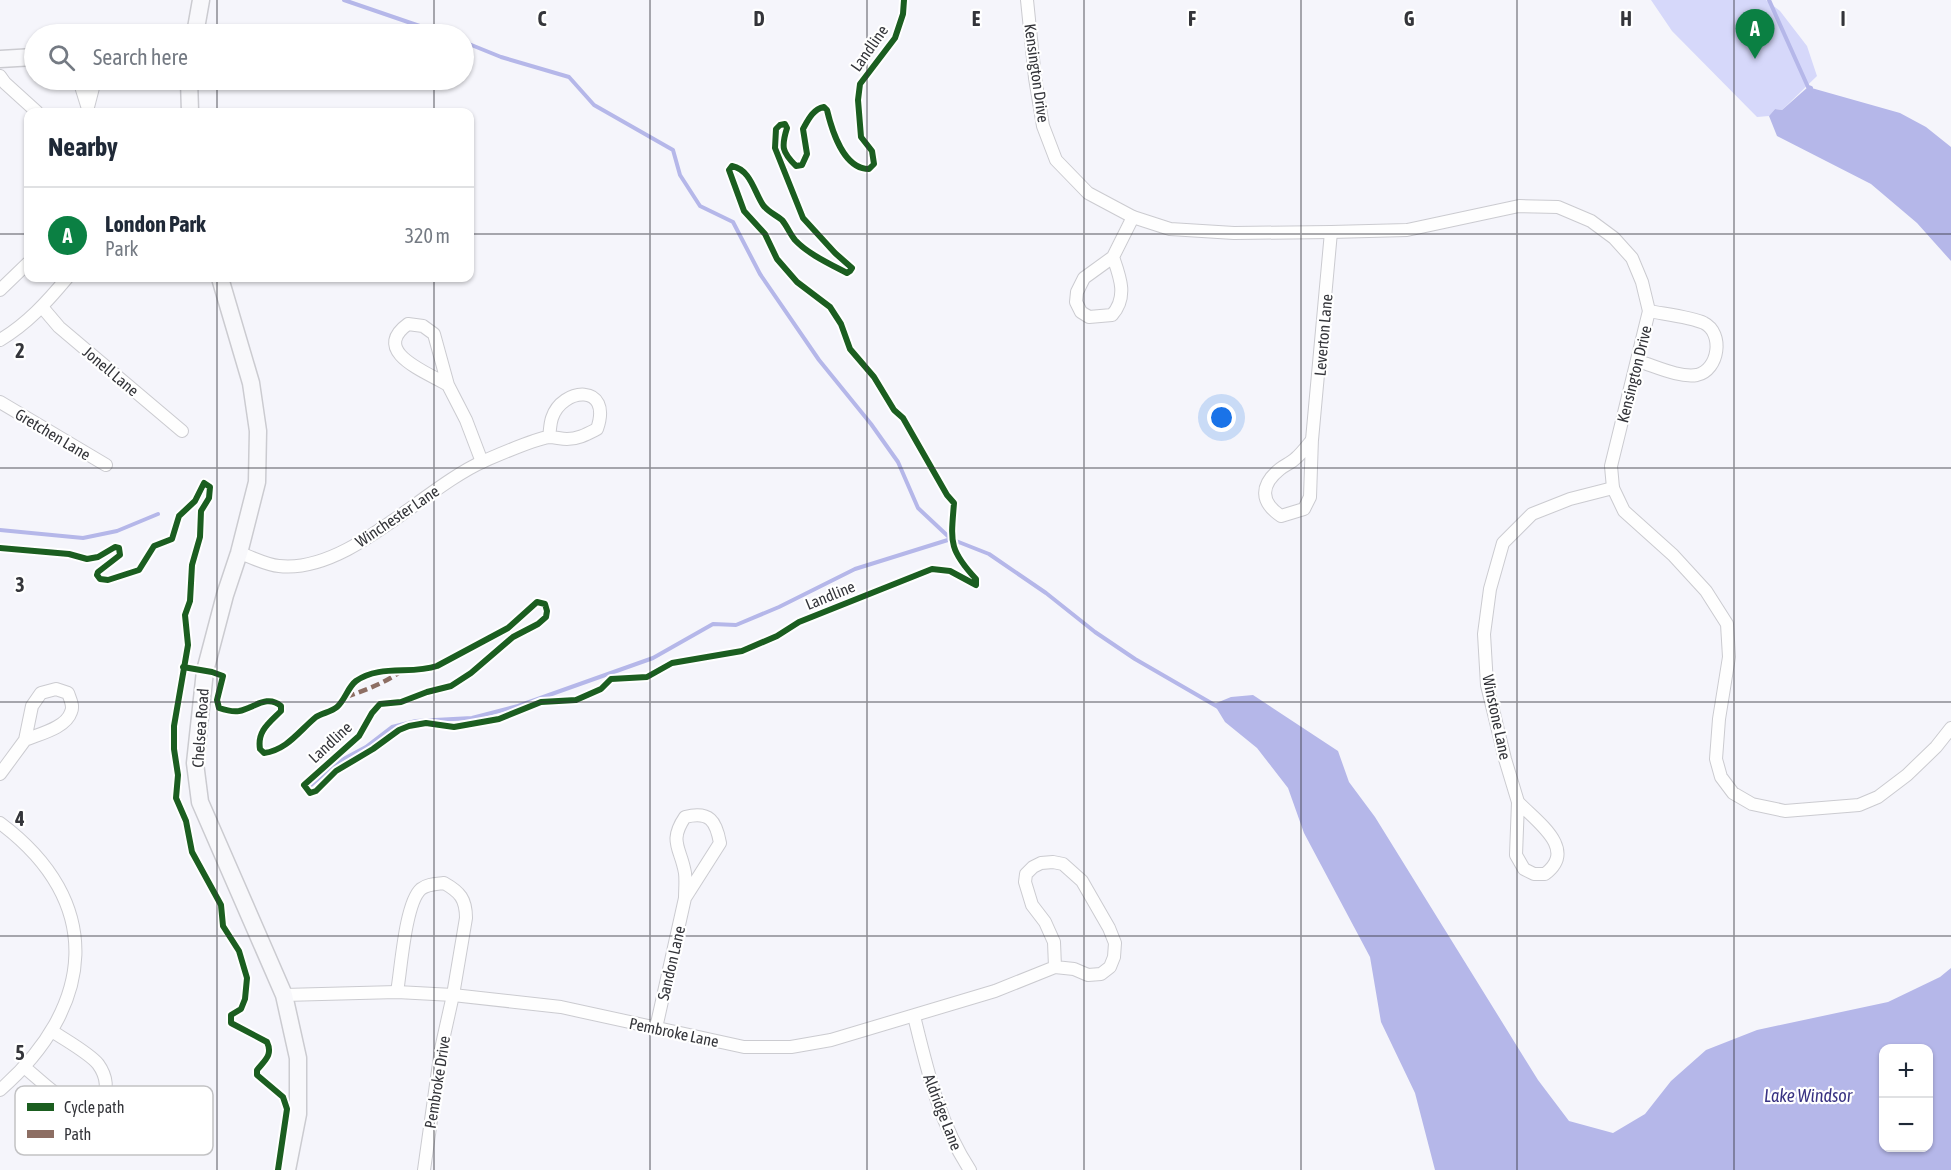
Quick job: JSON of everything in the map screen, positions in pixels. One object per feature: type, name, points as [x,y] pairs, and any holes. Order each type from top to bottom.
[{"type":"street","points":[[197,24],[201,0]]},
{"type":"street","name":"Kensington Drive","points":[[1027,0],[1043,126],[1056,160],[1088,193],[1133,217],[1170,229],[1234,233],[1331,232],[1407,230],[1519,206],[1558,207],[1591,221],[1614,238],[1632,258],[1642,282],[1649,311],[1611,466],[1613,488],[1624,511],[1673,555],[1706,591],[1727,624],[1729,657],[1719,719],[1716,759],[1721,777],[1732,794],[1752,804],[1785,811],[1859,805],[1878,797],[1907,775],[1951,729]]},
{"type":"street","points":[[0,59],[24,58]]},
{"type":"street","points":[[0,76],[33,108]]},
{"type":"street","points":[[82,90],[87,108]]},
{"type":"street","points":[[88,108],[93,90]]},
{"type":"street","points":[[189,90],[190,108]]},
{"type":"street","points":[[1113,257],[1122,284],[1122,297],[1118,308],[1112,315],[1089,316],[1082,312],[1076,302],[1077,292],[1084,278],[1113,257],[1133,217]]},
{"type":"street","name":"Leverton Lane","points":[[1312,438],[1296,459],[1279,470],[1268,481],[1264,494],[1270,508],[1281,516],[1304,509],[1310,497],[1312,438],[1331,232]]},
{"type":"street","points":[[0,290],[24,267]]},
{"type":"street","points":[[0,340],[42,307],[64,282]]},
{"type":"street","name":"Chelsea Road","points":[[221,282],[251,384],[258,431],[257,482],[205,671],[195,763],[200,802],[284,995],[298,1058],[298,1114],[287,1170]]},
{"type":"street","name":"Jonell Lane","points":[[42,307],[59,327],[182,431]]},
{"type":"street","points":[[1638,361],[1686,375],[1699,374],[1708,369],[1716,356],[1717,342],[1713,331],[1704,323],[1649,311]]},
{"type":"street","points":[[448,385],[406,362],[398,354],[396,343],[399,331],[408,324],[423,326],[434,334],[448,385],[466,420],[482,462]]},
{"type":"street","name":"Winchester Lane","points":[[239,553],[277,566],[299,567],[339,554],[391,522],[435,490],[482,462],[549,437],[566,439],[583,437],[597,429],[602,410],[598,401],[587,394],[575,396],[563,402],[552,417],[549,437]]},
{"type":"street","name":"Gretchen Lane","points":[[0,402],[106,465]]},
{"type":"street","name":"Winstone Lane","points":[[1518,802],[1556,841],[1559,856],[1554,867],[1545,874],[1534,874],[1524,869],[1516,855],[1518,802],[1487,685],[1484,634],[1490,589],[1503,543],[1532,514],[1570,499],[1613,488]]},
{"type":"street","points":[[0,774],[25,740],[27,721],[32,706],[41,693],[56,689],[68,693],[72,702],[71,712],[64,721],[51,730],[25,740]]},
{"type":"street","name":"Sandon Lane","points":[[656,1028],[685,898],[685,873],[676,843],[677,828],[685,817],[695,814],[707,816],[717,826],[720,843],[685,898]]},
{"type":"street","points":[[0,823],[23,840],[43,863],[60,889],[74,928],[74,967],[66,1005],[52,1031],[24,1067],[0,1089]]},
{"type":"street","points":[[1053,862],[1064,864],[1082,881],[1115,942],[1114,957],[1110,967],[1101,974],[1088,975],[1074,969],[1055,968],[1054,942],[1045,922],[1032,905],[1025,882],[1026,874],[1033,867],[1041,863],[1053,862]]},
{"type":"street","name":"Pembroke Drive","points":[[398,992],[409,912],[420,890],[430,885],[444,883],[462,895],[466,907],[466,918],[441,1049],[424,1170]]},
{"type":"street","name":"Pembroke Lane","points":[[284,995],[398,992],[453,995],[561,1007],[744,1047],[791,1047],[831,1040],[914,1016],[995,991],[1055,968]]},
{"type":"street","name":"Aldridge Lane","points":[[914,1016],[930,1085],[961,1156],[970,1170]]},
{"type":"street","points":[[52,1031],[96,1062],[106,1082],[106,1086]]},
{"type":"street","points":[[24,1067],[48,1086]]},
{"type":"shaded area","points":[[1651,0],[1766,0],[1780,11],[1807,46],[1817,76],[1782,110],[1775,109],[1769,116],[1757,117],[1672,31]]},
{"type":"water","points":[[1808,87],[1900,113],[1926,127],[1951,147],[1951,261],[1917,223],[1871,184],[1777,136],[1769,116],[1775,109],[1782,110]]},
{"type":"water","name":"Lake Windsor","points":[[1253,695],[1338,751],[1349,782],[1375,817],[1538,1080],[1569,1121],[1613,1133],[1645,1114],[1671,1081],[1706,1050],[1757,1030],[1888,1002],[1940,977],[1951,968],[1951,1170],[1435,1170],[1415,1093],[1381,1022],[1370,957],[1304,833],[1288,788],[1257,748],[1225,722],[1214,704],[1231,697]]},
{"type":"waterway","points":[[344,0],[414,24]]},
{"type":"waterway","points":[[1769,0],[1808,87],[1811,88]]},
{"type":"waterway","points":[[474,46],[501,57],[569,77],[594,105],[673,150],[680,175],[700,206],[733,222],[760,274],[819,360],[871,424],[898,462],[918,508],[951,539],[989,554],[1135,659],[1218,707]]},
{"type":"waterway","points":[[0,530],[83,538],[117,531],[158,514]]},
{"type":"waterway","points":[[311,785],[338,762],[366,747],[392,727],[416,721],[472,718],[518,706],[653,658],[713,624],[736,625],[779,607],[855,569],[951,539]]},
{"type":"marked path","points":[[346,697],[400,672]]},
{"type":"cycle path","name":"Landline","points":[[183,667],[223,676],[217,700],[219,708],[239,711],[271,701],[281,706],[281,711],[268,724],[260,737],[260,749],[264,753],[286,744],[316,717],[337,707],[353,684],[365,676],[385,671],[417,670],[437,666],[508,628],[537,602],[545,604],[546,617],[538,624],[513,637],[471,673],[451,686],[401,702],[380,704],[359,736],[304,785],[310,793],[316,791],[336,771],[399,730],[409,726],[426,723],[454,727],[499,719],[541,702],[576,700],[601,689],[611,679],[647,677],[672,663],[742,651],[777,636],[799,622],[932,569],[950,571],[976,585],[976,579],[960,560],[953,544],[954,503],[947,495],[903,418],[894,410],[874,377],[850,349],[841,324],[830,307],[797,282],[777,259],[765,234],[744,211],[729,170],[732,166],[744,172],[763,205],[782,220],[800,245],[847,273],[850,271],[852,268],[803,218],[775,148],[776,129],[785,124],[787,128],[784,140],[785,153],[796,166],[802,165],[807,154],[803,129],[814,112],[824,107],[846,156],[860,167],[869,169],[874,164],[872,151],[861,137],[858,100],[860,84],[895,38],[903,14],[904,0]]},
{"type":"cycle path","points":[[0,548],[69,554],[87,559],[98,557],[115,547],[119,548],[120,555],[98,572],[100,579],[108,580],[139,570],[154,546],[172,539],[179,516],[195,501],[204,483],[210,487],[209,498],[201,511],[200,537],[192,565],[190,601],[185,615],[188,645],[174,726],[174,749],[178,775],[176,798],[186,821],[192,852],[221,905],[223,926],[239,951],[247,978],[245,999],[241,1009],[231,1015],[231,1023],[267,1042],[269,1054],[257,1070],[257,1075],[283,1097],[287,1109],[278,1170]]},
{"type":"place","name":"London Park","points":[[1755,59]]}]
